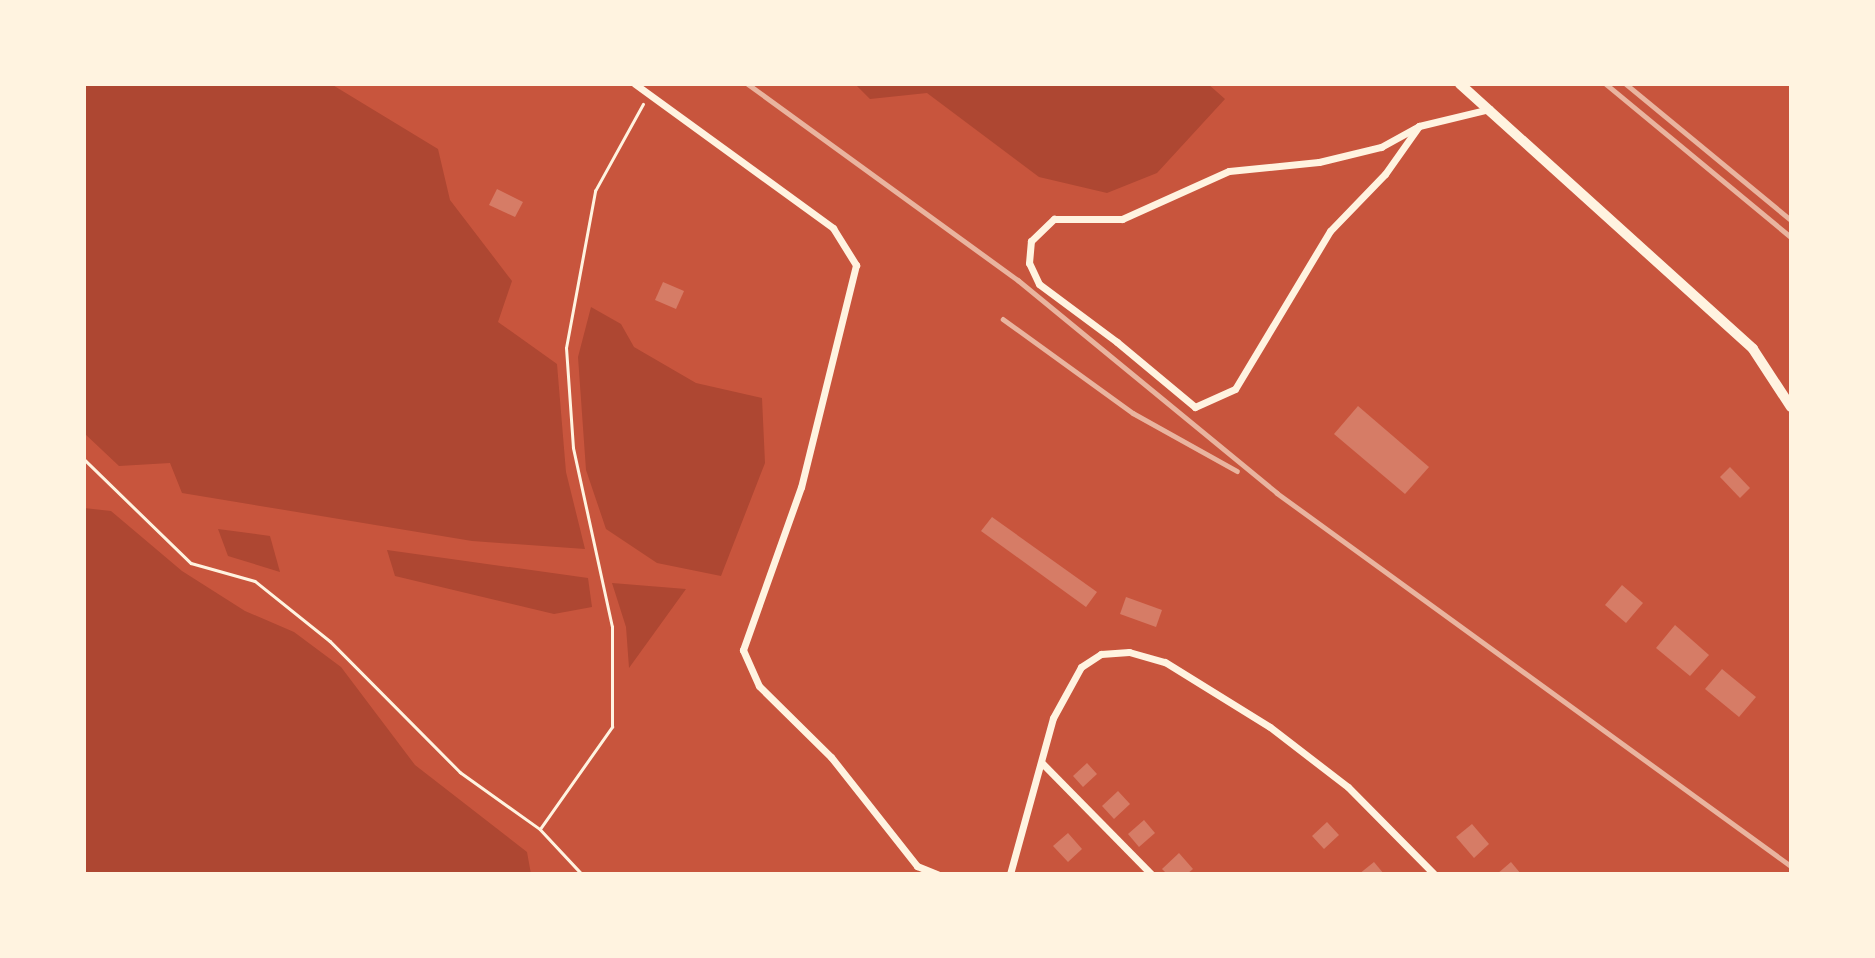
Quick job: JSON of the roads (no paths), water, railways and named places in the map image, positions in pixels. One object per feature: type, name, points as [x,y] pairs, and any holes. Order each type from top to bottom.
[{"type":"street","points":[[635,84],[833,228],[856,265],[801,487],[743,650],[759,686],[831,757],[917,866],[937,874]]},
{"type":"street","points":[[1460,84],[1753,349],[1791,407]]},
{"type":"street","points":[[1419,126],[1385,174],[1330,231],[1235,390],[1195,407],[1117,342],[1040,284],[1028,263],[1031,241],[1054,219],[1122,219],[1229,171],[1320,162],[1381,147],[1419,126],[1490,109]]},
{"type":"street","points":[[1010,874],[1053,719],[1081,667],[1101,654],[1129,652],[1165,662],[1270,727],[1348,787],[1434,874]]},
{"type":"street","points":[[1042,763],[1151,874]]},
{"type":"railway","points":[[748,84],[1018,280],[1277,493],[1791,866]]},
{"type":"railway","points":[[1606,84],[1791,237]]},
{"type":"railway","points":[[1626,84],[1791,220]]},
{"type":"railway","points":[[1003,319],[1133,413],[1237,471]]}]
